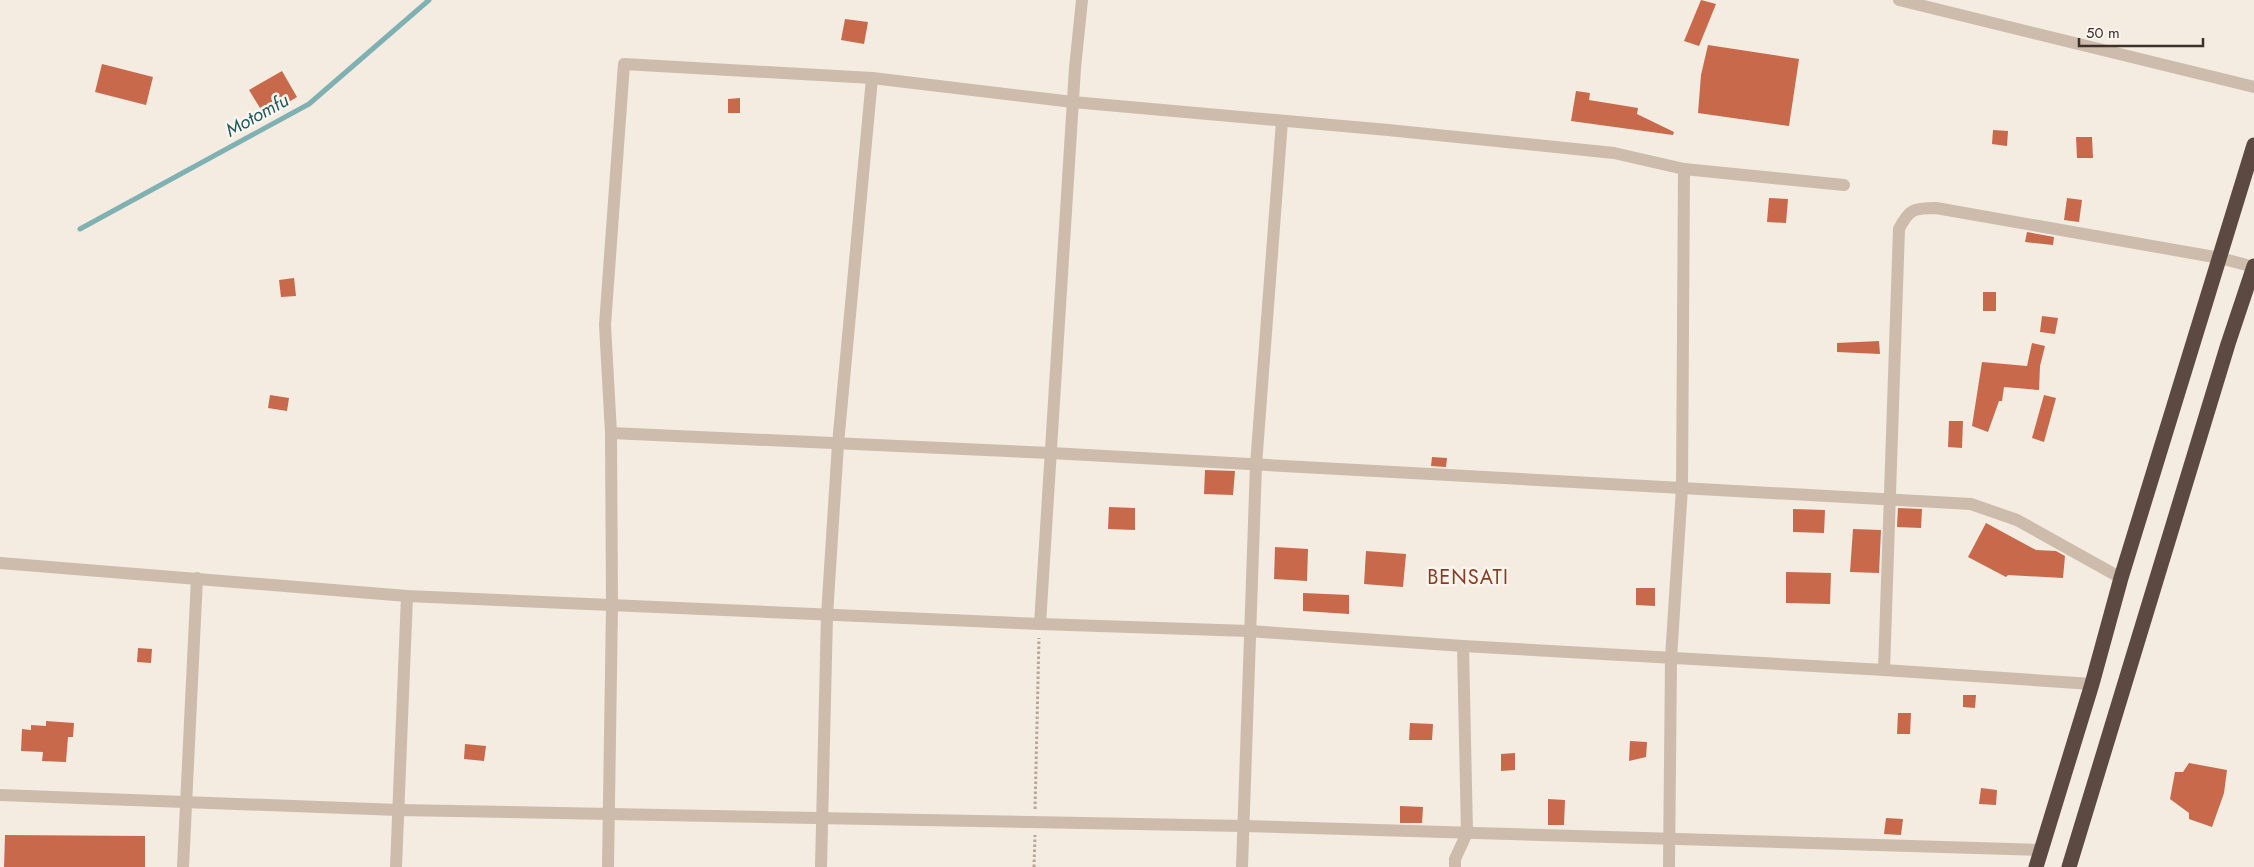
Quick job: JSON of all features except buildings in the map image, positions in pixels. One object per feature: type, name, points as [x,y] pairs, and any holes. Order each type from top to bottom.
[{"type":"highway","points":[[2036,867],[2092,684],[2121,578],[2254,145]]},
{"type":"highway","points":[[2069,867],[2254,266]]},
{"type":"street","points":[[1040,624],[1073,102],[1082,0]]},
{"type":"street","points":[[1899,0],[2254,87]]},
{"type":"street","points":[[608,867],[611,814],[612,606],[610,433],[605,325],[624,64],[872,78],[1073,102],[1282,120],[1614,154],[1684,169],[1844,185]]},
{"type":"street","points":[[821,867],[827,615],[838,444],[872,78]]},
{"type":"street","points":[[1242,867],[1256,465],[1282,120]]},
{"type":"street","points":[[1669,867],[1671,658],[1682,488],[1684,169]]},
{"type":"street","points":[[1884,670],[1900,229],[1906,216],[1917,208],[1936,208],[2220,258],[2254,266]]},
{"type":"street","points":[[610,433],[1051,453],[1971,504],[2017,520],[2121,578]]},
{"type":"street","points":[[0,563],[407,596],[1040,624],[1249,631],[1463,646],[2092,684]]},
{"type":"street","points":[[183,867],[198,578]]},
{"type":"street","points":[[396,867],[407,596]]},
{"type":"street","points":[[1454,867],[1455,859],[1466,833],[1463,646]]},
{"type":"street","points":[[0,795],[398,810],[1244,826],[2042,850]]},
{"type":"path","points":[[1034,867],[1040,624]]},
{"type":"waterway","name":"Motomfu","points":[[80,229],[309,104],[429,0]]},
{"type":"district","name":"BENSATI","points":[[1468,577]]}]
